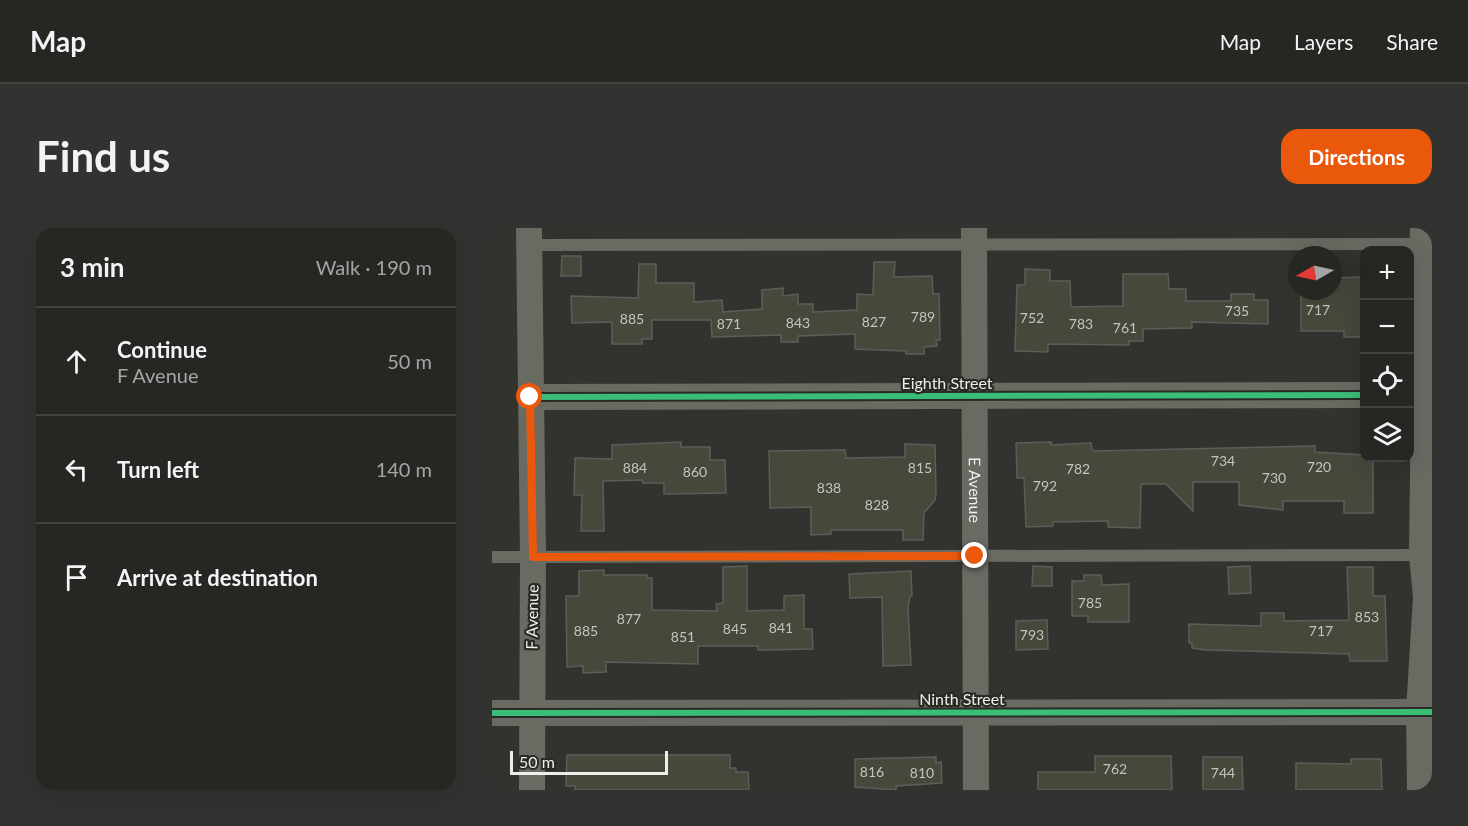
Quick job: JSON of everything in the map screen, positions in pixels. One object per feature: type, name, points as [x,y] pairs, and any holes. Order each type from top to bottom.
[{"type":"street","name":"E Avenue","points":[[974,236],[976,790]]},
{"type":"street","name":"F Avenue","points":[[530,237],[533,557],[532,790]]},
{"type":"street","points":[[1420,790],[1426,711],[1427,555],[1420,315],[1426,239]]},
{"type":"street","name":"Eighth Street","points":[[530,397],[1360,395]]},
{"type":"street","name":"Ninth Street","points":[[492,713],[1426,711]]},
{"type":"lane","points":[[530,237],[974,236],[1426,239]]},
{"type":"lane","points":[[492,557],[1427,555]]},
{"type":"building","points":[[562,256],[581,256],[581,276],[561,276]]},
{"type":"building","points":[[874,262],[895,262],[894,277],[932,276],[933,294],[939,294],[940,340],[936,340],[937,346],[924,347],[924,354],[906,354],[906,351],[855,349],[855,334],[798,336],[798,342],[781,342],[781,335],[712,337],[711,320],[652,320],[652,339],[642,339],[642,344],[612,344],[612,322],[572,323],[571,296],[638,298],[639,264],[656,264],[656,283],[694,283],[694,302],[722,300],[723,312],[762,309],[762,290],[783,288],[783,296],[798,294],[798,304],[813,304],[813,312],[857,310],[857,294],[873,295]]},
{"type":"building","points":[[1025,269],[1050,270],[1050,281],[1070,281],[1071,307],[1123,306],[1123,274],[1168,274],[1169,289],[1186,289],[1186,301],[1231,301],[1231,294],[1254,294],[1254,300],[1268,300],[1268,324],[1192,322],[1192,328],[1143,329],[1143,341],[1129,341],[1129,345],[1048,344],[1048,352],[1015,351],[1017,285],[1025,285]]},
{"type":"building","points":[[1360,277],[1360,337],[1344,337],[1344,331],[1301,331],[1301,300],[1342,300],[1342,278]]},
{"type":"building","points":[[681,442],[681,447],[710,447],[710,460],[725,460],[726,493],[664,494],[664,483],[643,483],[642,480],[603,481],[604,531],[581,531],[582,495],[574,495],[575,458],[612,459],[612,445]]},
{"type":"building","points":[[1051,442],[1051,445],[1091,443],[1095,451],[1315,446],[1315,452],[1360,455],[1360,462],[1373,462],[1373,513],[1344,513],[1344,501],[1283,501],[1283,510],[1239,505],[1239,482],[1193,482],[1193,511],[1166,484],[1141,484],[1140,528],[1108,527],[1108,521],[1053,522],[1053,526],[1026,527],[1024,478],[1017,478],[1016,443]]},
{"type":"building","points":[[905,444],[935,445],[936,494],[935,500],[924,513],[923,540],[903,540],[903,530],[831,530],[831,534],[811,535],[811,507],[770,508],[769,451],[845,450],[846,458],[905,457]]},
{"type":"building","points":[[747,566],[747,611],[784,610],[784,596],[804,595],[804,629],[812,629],[813,649],[758,650],[758,646],[698,646],[698,664],[606,662],[606,672],[583,673],[583,666],[567,667],[566,596],[579,596],[579,571],[604,570],[604,575],[647,575],[647,578],[652,578],[652,610],[717,611],[716,604],[723,603],[723,567]]},
{"type":"building","points":[[1033,566],[1052,567],[1052,586],[1032,586]]},
{"type":"building","points":[[1250,566],[1251,593],[1229,594],[1228,567]]},
{"type":"building","points":[[1347,567],[1373,567],[1373,596],[1385,596],[1387,661],[1350,661],[1349,654],[1206,650],[1192,648],[1192,643],[1189,643],[1189,624],[1261,626],[1261,613],[1284,613],[1284,621],[1349,620]]},
{"type":"building","points":[[911,571],[912,596],[910,596],[908,608],[911,665],[883,666],[882,597],[850,598],[849,574]]},
{"type":"building","points":[[1084,575],[1101,575],[1102,585],[1129,584],[1129,622],[1088,622],[1088,616],[1072,616],[1072,581],[1084,581]]},
{"type":"building","points":[[1047,620],[1048,649],[1016,650],[1016,621]]},
{"type":"building","points":[[567,755],[730,755],[730,768],[736,768],[736,772],[748,772],[749,790],[575,790],[575,786],[566,786]]},
{"type":"building","points":[[1095,756],[1171,756],[1172,790],[1038,790],[1038,772],[1095,772]]},
{"type":"building","points":[[936,757],[936,763],[941,762],[942,783],[896,786],[896,790],[855,787],[855,759]]},
{"type":"building","points":[[1203,757],[1242,757],[1243,790],[1203,790]]},
{"type":"building","points":[[1351,759],[1381,759],[1382,790],[1296,790],[1296,763],[1351,764]]},
{"type":"cycle path","points":[[530,397],[1360,395]]},
{"type":"cycle path","points":[[492,713],[1432,712]]},
{"type":"route","points":[[530,397],[533,557],[975,556]]}]
